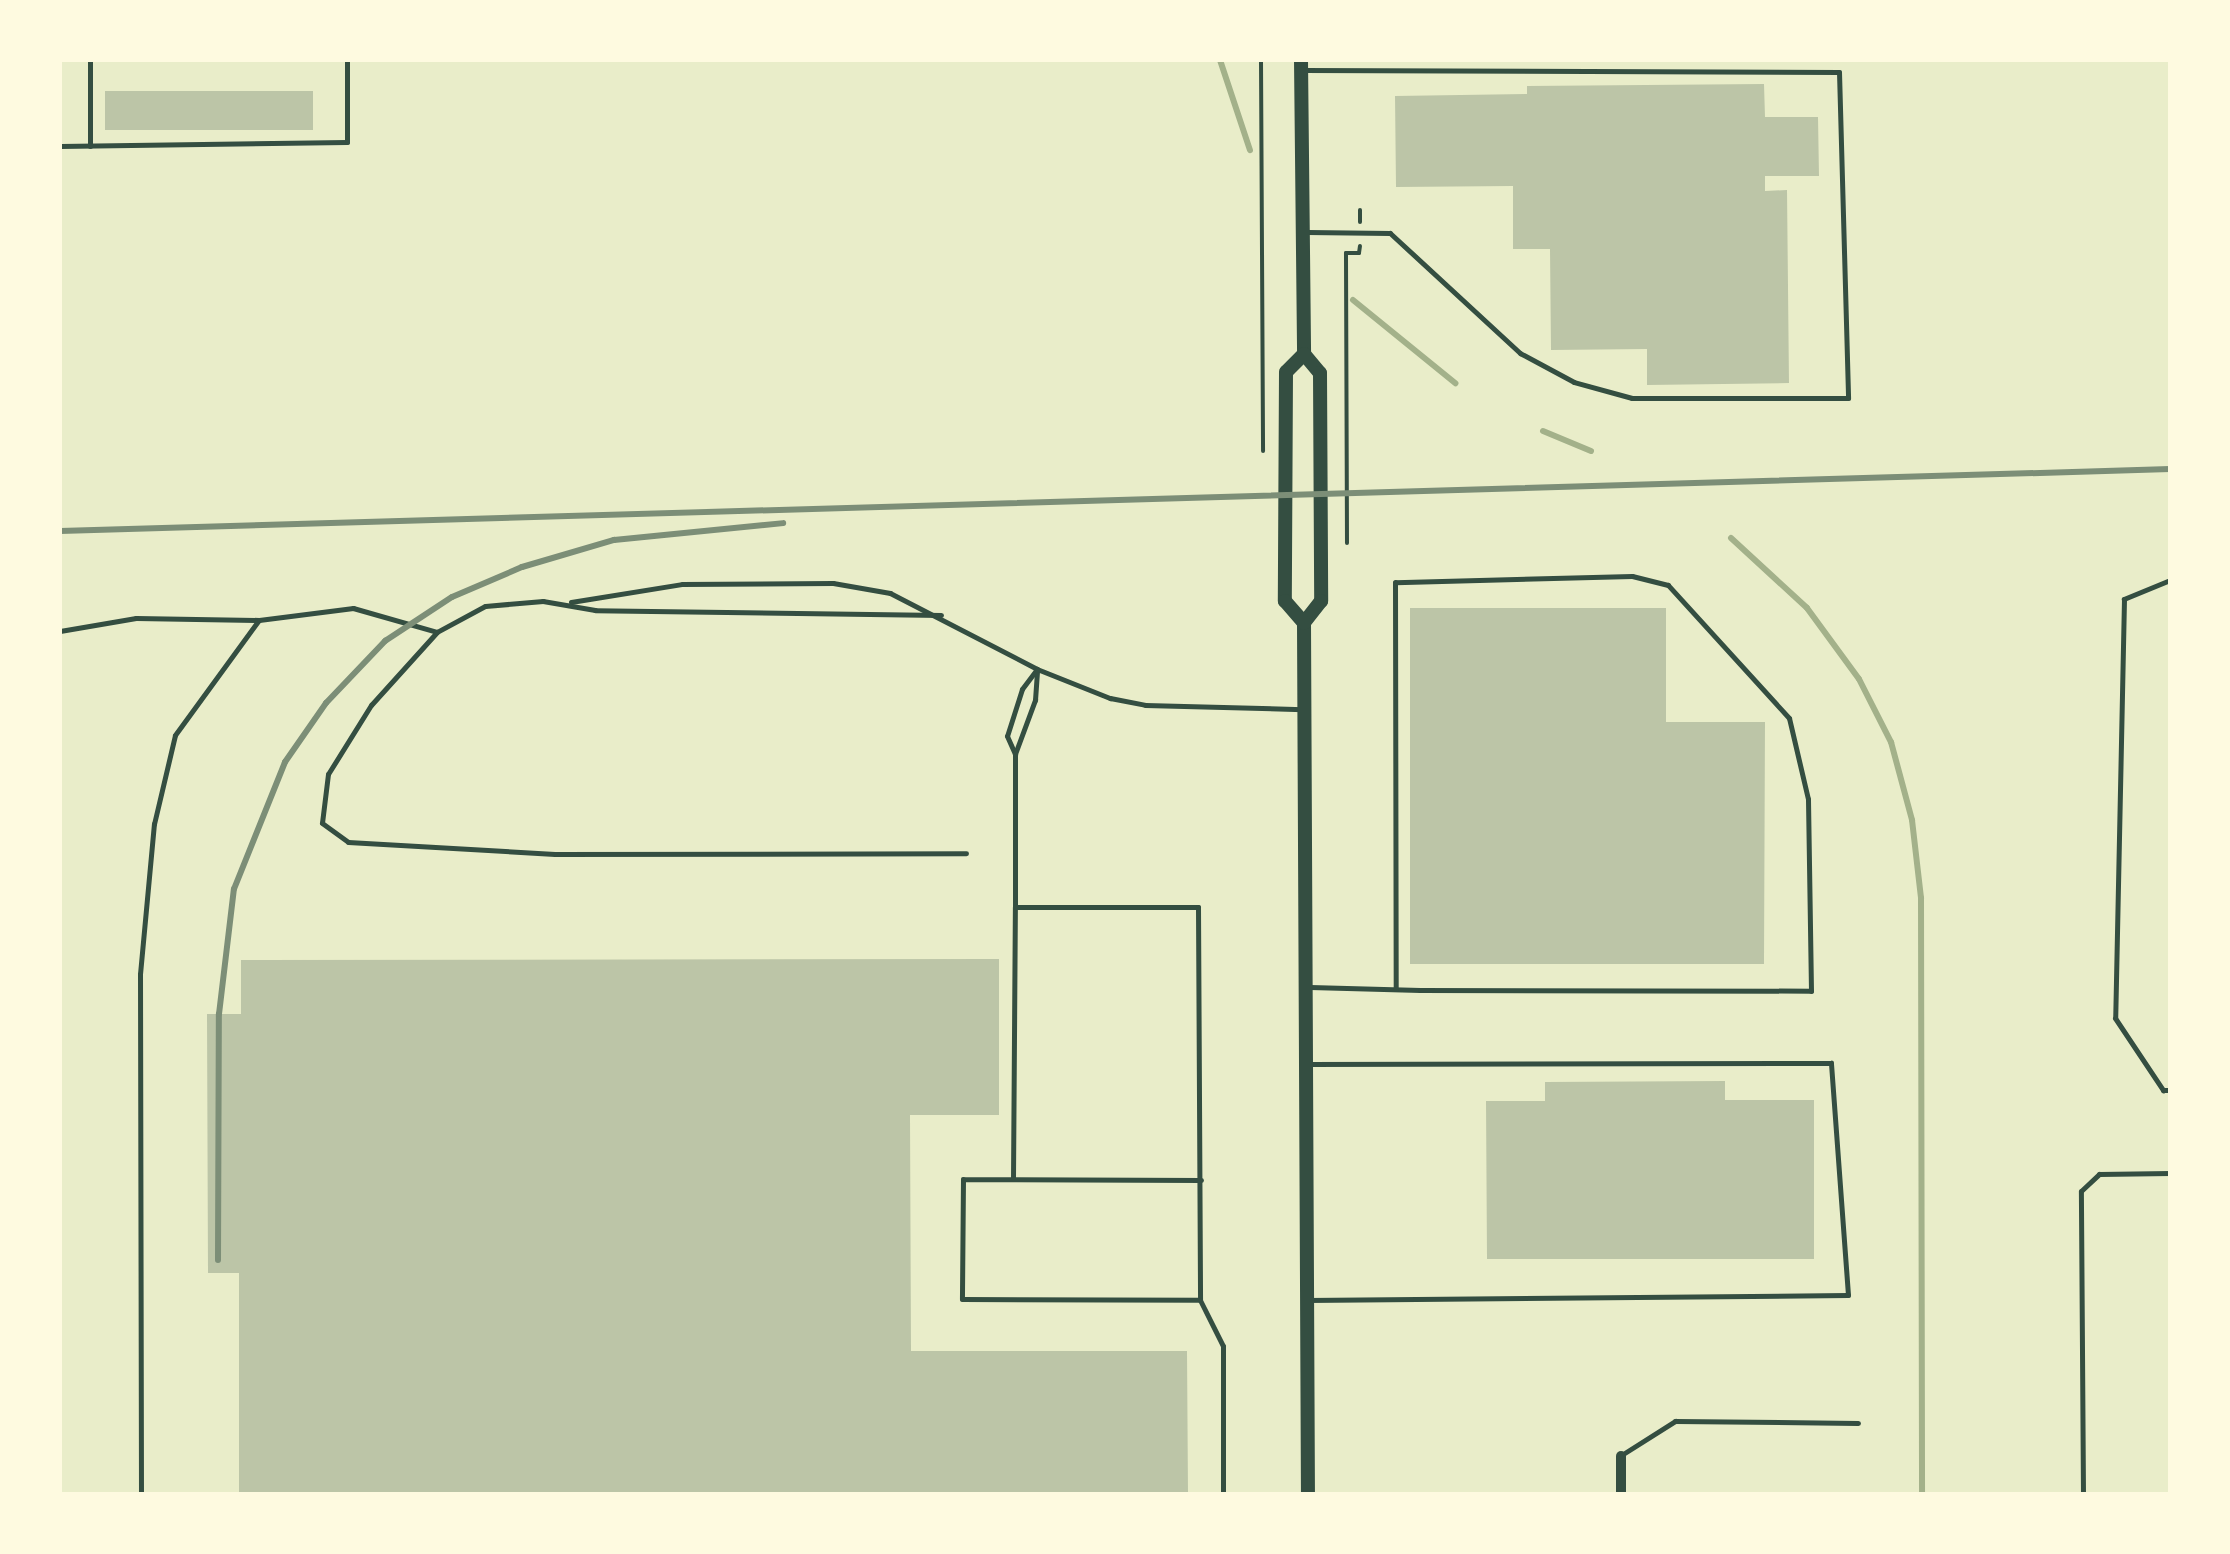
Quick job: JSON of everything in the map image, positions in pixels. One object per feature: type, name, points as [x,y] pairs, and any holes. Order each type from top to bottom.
[{"type":"main road","points":[[1301,65],[1304,354],[1320,374],[1321,530],[1321,601],[1304,623],[1308,1494]]},
{"type":"main road","points":[[1304,354],[1286,372],[1285,601],[1304,623]]},
{"type":"street","points":[[1620,1456],[1621,1494]]},
{"type":"lane","points":[[90,60],[90,146]]},
{"type":"lane","points":[[60,146],[348,142],[348,60]]},
{"type":"lane","points":[[1301,65],[1839,72],[1848,398],[1632,398],[1574,382],[1520,353],[1390,233],[1303,232]]},
{"type":"lane","points":[[1307,987],[1396,989],[1811,991],[1808,800],[1789,718],[1668,585],[1632,576],[1396,582],[1396,989]]},
{"type":"lane","points":[[2170,580],[2124,599],[2115,1018],[2163,1090],[2170,1090]]},
{"type":"lane","points":[[966,853],[555,854],[348,842],[322,822],[328,774],[371,705],[437,632],[485,606],[568,603],[682,584],[834,583],[890,593],[941,615],[1037,669],[1145,706],[1306,709]]},
{"type":"lane","points":[[568,603],[595,610],[941,615]]},
{"type":"lane","points":[[60,631],[136,618],[259,620],[353,608],[437,632]]},
{"type":"lane","points":[[140,1494],[140,974],[154,824],[175,735],[259,620]]},
{"type":"lane","points":[[1016,754],[1007,736],[1012,716],[1037,669]]},
{"type":"lane","points":[[1014,1179],[1016,754],[1035,700],[1037,669]]},
{"type":"lane","points":[[1014,906],[1198,907],[1200,1300],[1222,1346],[1223,1494]]},
{"type":"lane","points":[[1307,1064],[1831,1063],[1848,1295],[1307,1300]]},
{"type":"lane","points":[[2083,1494],[2081,1192],[2099,1174],[2170,1173]]},
{"type":"lane","points":[[1200,1300],[962,1299],[962,1179],[1201,1180]]},
{"type":"lane","points":[[1620,1456],[1675,1421],[1858,1423]]},
{"type":"path","points":[[1262,60],[1263,451]]},
{"type":"path","points":[[1347,543],[1346,254],[1360,254],[1360,210]]},
{"type":"building","points":[[1764,84],[1765,117],[1818,117],[1819,176],[1765,176],[1765,191],[1787,190],[1789,383],[1647,385],[1647,349],[1551,350],[1550,249],[1513,249],[1513,186],[1396,187],[1395,96],[1527,94],[1527,86]]},
{"type":"building","points":[[105,91],[313,91],[313,130],[105,130]]},
{"type":"building","points":[[1410,608],[1666,608],[1666,722],[1765,722],[1764,964],[1410,964]]},
{"type":"building","points":[[999,959],[999,1115],[910,1115],[911,1351],[1187,1351],[1188,1494],[239,1494],[239,1273],[208,1273],[207,1014],[241,1014],[241,960]]},
{"type":"building","points":[[1725,1081],[1725,1100],[1814,1100],[1814,1259],[1487,1259],[1486,1101],[1545,1101],[1545,1082]]},
{"type":"waterway","points":[[1220,60],[1250,150]]},
{"type":"waterway","points":[[1353,300],[1455,383]]},
{"type":"waterway","points":[[1543,431],[1591,451]]},
{"type":"waterway","points":[[1731,538],[1807,608],[1859,679],[1891,742],[1912,820],[1921,898],[1922,1494]]},
{"type":"railway","points":[[60,531],[2170,469]]},
{"type":"railway","points":[[218,1260],[219,1014],[234,889],[285,762],[326,703],[385,641],[452,597],[522,567],[614,540],[783,523]]}]
